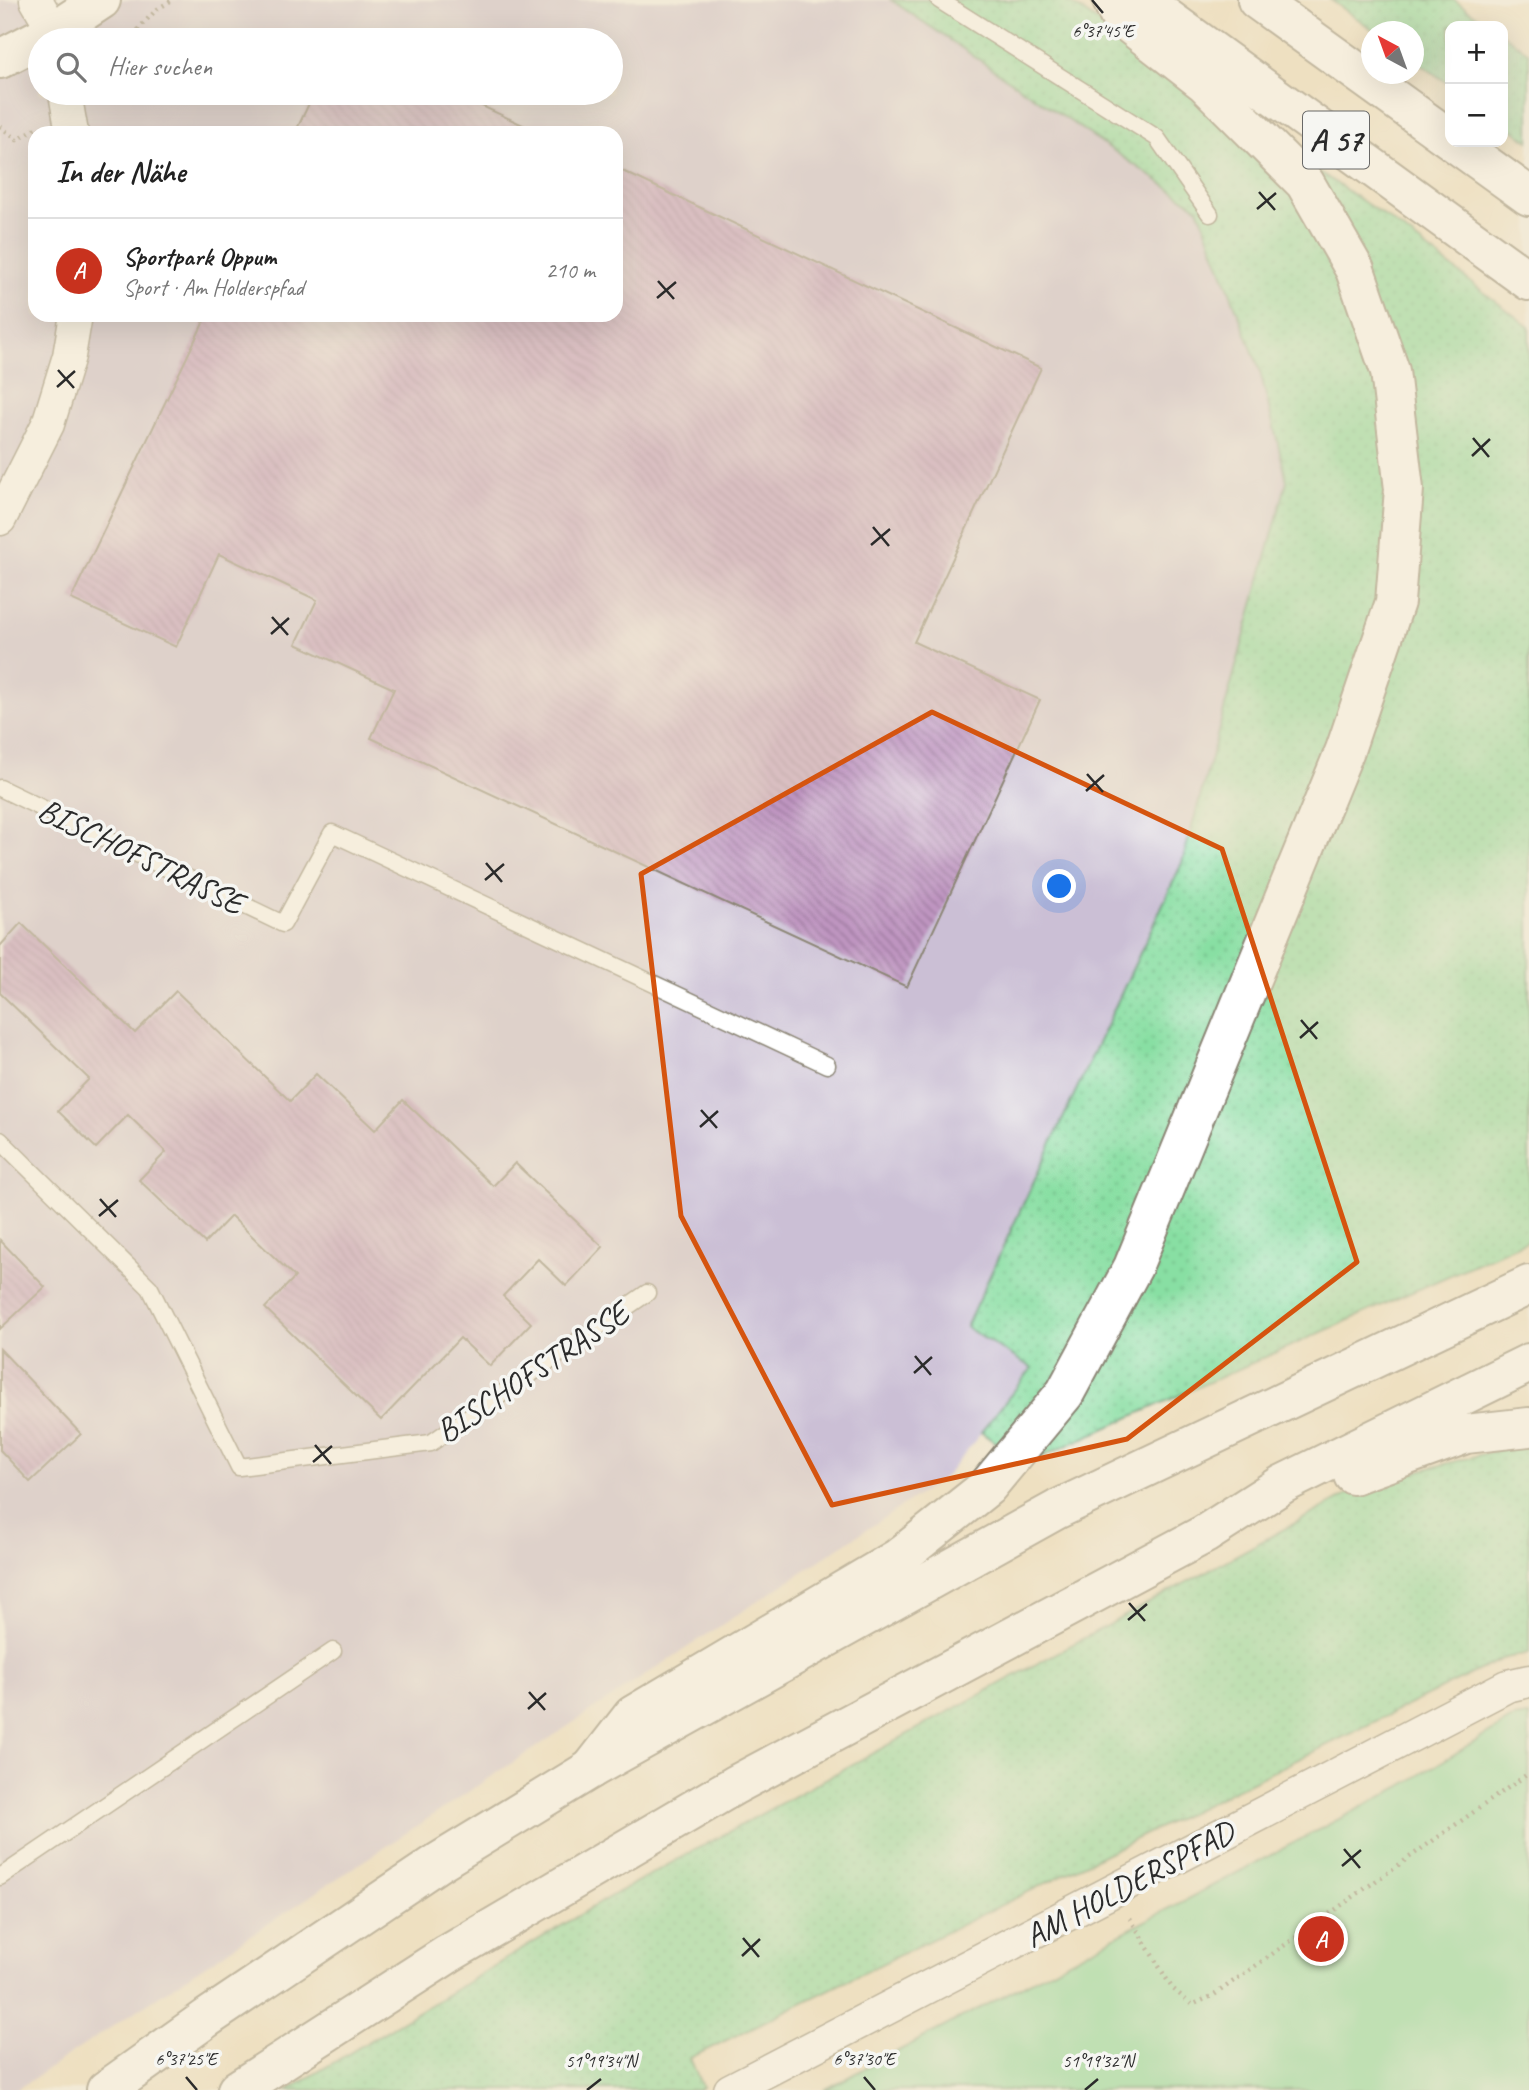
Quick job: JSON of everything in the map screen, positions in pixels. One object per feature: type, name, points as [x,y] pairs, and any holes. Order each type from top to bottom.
[{"type":"main road","points":[[49,24],[101,0]]},
{"type":"main road","points":[[592,1769],[633,1714],[898,1558],[987,1487],[1065,1394],[1133,1267],[1345,750],[1395,603],[1404,489],[1390,371],[1355,270],[1305,183],[1205,83],[1119,16],[1112,0]]},
{"type":"main road","name":"A 57","points":[[1143,0],[1529,281]]},
{"type":"main road","name":"A 57","points":[[1257,0],[1445,136]]},
{"type":"main road","points":[[0,59],[28,39]]},
{"type":"main road","name":"A 57","points":[[1460,147],[1529,196]]},
{"type":"main road","points":[[106,2090],[207,2018],[439,1862],[592,1769],[1058,1509],[1529,1285]]},
{"type":"main road","points":[[237,2090],[448,1954],[735,1785],[1205,1534],[1283,1484],[1529,1363]]},
{"type":"main road","points":[[1205,1534],[1285,1505],[1387,1461],[1466,1434],[1529,1427]]},
{"type":"street","points":[[67,105],[71,126]]},
{"type":"street","points":[[0,519],[48,424],[69,356],[75,322]]},
{"type":"street","name":"AM HOLDERSPFAD","points":[[730,2090],[1116,1892],[1507,1686],[1529,1681]]},
{"type":"lane","points":[[939,0],[1157,138],[1210,214]]},
{"type":"lane","name":"BISCHOFSTRASSE","points":[[0,788],[283,924],[332,832],[827,1065]]},
{"type":"lane","name":"BISCHOFSTRASSE","points":[[0,1140],[150,1288],[239,1467],[431,1443],[648,1293]]},
{"type":"lane","points":[[0,1877],[333,1651]]},
{"type":"path","points":[[139,28],[156,10],[172,0]]},
{"type":"path","points":[[1116,1892],[1172,1988],[1192,2005],[1214,1995],[1232,1979],[1529,1773]]},
{"type":"highlighted area","points":[[932,712],[1222,849],[1357,1262],[1127,1439],[832,1505],[681,1216],[641,874]]},
{"type":"shaded area","points":[[0,0],[891,0],[1198,208],[1260,371],[1287,481],[1182,863],[966,1327],[1033,1368],[948,1474],[928,1489],[16,2090],[0,2090]]},
{"type":"green space","points":[[891,0],[1066,0],[1389,219],[1529,327],[1529,1240],[1025,1464],[981,1432],[1032,1368],[966,1327],[1182,863],[1287,481],[1260,371],[1198,208]]},
{"type":"green space","points":[[1331,0],[1454,0],[1484,21],[1445,21],[1445,81],[1424,66],[1424,21],[1361,21]]},
{"type":"green space","points":[[1508,38],[1529,53],[1529,141],[1508,126]]},
{"type":"green space","points":[[1521,1444],[1529,1446],[1529,1653],[1502,1659],[690,2058],[702,2087],[697,2090],[288,2090],[616,1893],[1365,1485]]},
{"type":"green space","points":[[1529,1716],[1529,2090],[824,2090],[1400,1787],[1514,1718]]},
{"type":"building","points":[[308,105],[480,105],[525,126],[298,126]]},
{"type":"building","points":[[623,171],[1041,368],[914,642],[1040,700],[907,987],[371,738],[394,689],[296,644],[317,600],[219,554],[176,647],[71,599],[204,322],[623,322]]},
{"type":"building","points":[[21,923],[135,1033],[176,991],[290,1101],[316,1074],[375,1130],[403,1100],[493,1186],[515,1163],[603,1247],[566,1286],[538,1259],[503,1296],[531,1323],[490,1366],[460,1338],[381,1420],[265,1308],[295,1277],[231,1216],[205,1243],[139,1180],[166,1152],[128,1115],[96,1148],[58,1111],[89,1079],[0,993],[0,946]]},
{"type":"building","points":[[0,1240],[45,1287],[0,1329]]},
{"type":"building","points":[[0,1349],[81,1434],[30,1482],[0,1450]]},
{"type":"place","name":"Sportpark Oppum","points":[[1321,1939]]}]
